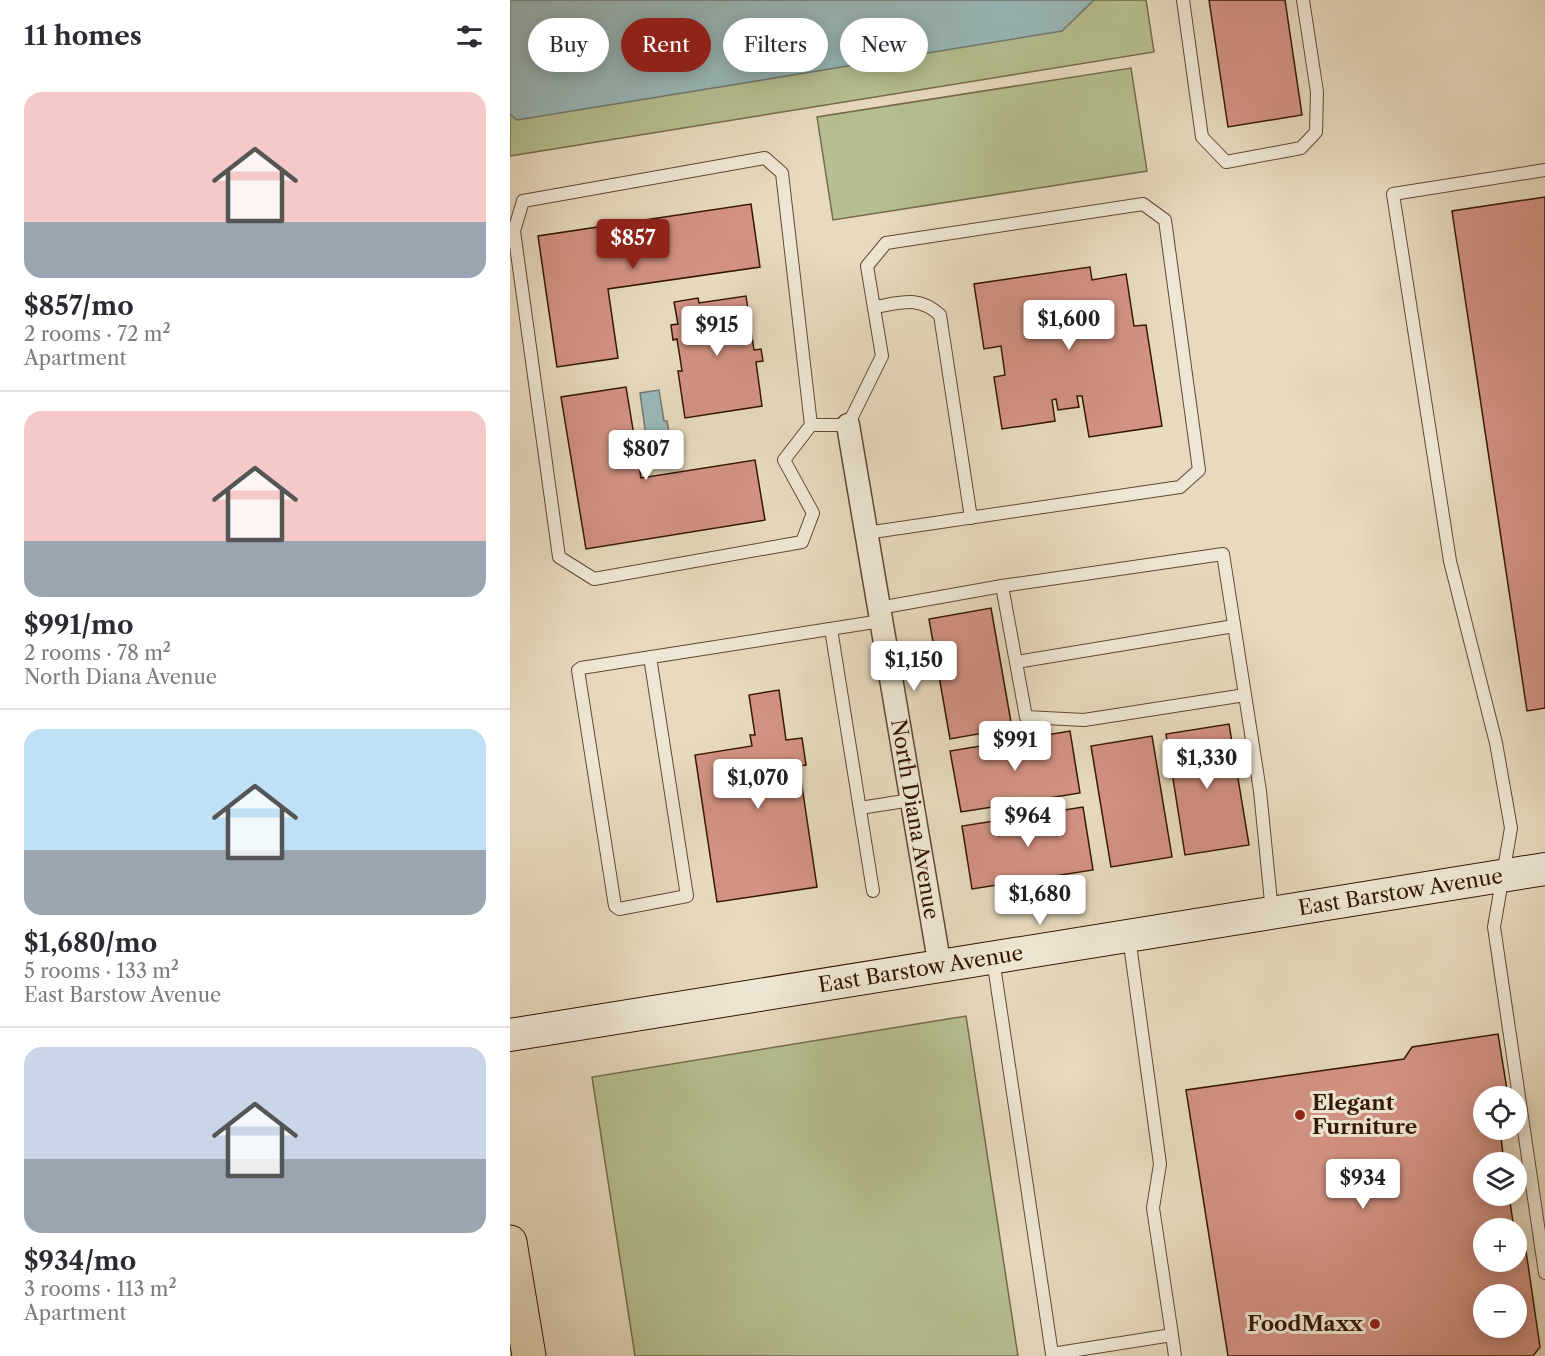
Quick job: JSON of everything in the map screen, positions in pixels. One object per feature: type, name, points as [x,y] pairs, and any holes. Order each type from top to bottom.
[{"type":"highway","points":[[510,1242],[529,1356]]},
{"type":"main road","name":"East Barstow Avenue","points":[[510,1035],[1545,869]]},
{"type":"street","name":"North Diana Avenue","points":[[848,425],[940,967]]},
{"type":"lane","points":[[1183,0],[1202,137],[1226,162],[1302,148],[1316,132],[1317,92],[1303,0]]},
{"type":"lane","points":[[765,158],[782,173],[811,425],[784,460],[813,513],[802,542],[594,579],[559,557],[514,231],[523,201],[765,158]]},
{"type":"lane","points":[[1545,170],[1393,194],[1450,561],[1496,743],[1511,828],[1494,927],[1545,1273]]},
{"type":"lane","points":[[811,425],[848,425],[882,356],[867,266],[886,243],[1143,204],[1165,220],[1199,470],[1180,487],[866,533]]},
{"type":"lane","points":[[874,307],[912,302],[927,303],[940,315],[971,518]]},
{"type":"lane","points":[[650,657],[687,892],[684,898],[619,909],[615,906],[577,673],[581,668],[650,657],[831,629],[1002,586],[1223,554],[1260,791],[1272,913]]},
{"type":"lane","points":[[1002,586],[1026,717],[1084,720],[1245,695]]},
{"type":"lane","points":[[1016,662],[1234,626]]},
{"type":"lane","points":[[831,629],[873,891]]},
{"type":"lane","points":[[860,808],[911,800]]},
{"type":"lane","points":[[1129,937],[1160,1164],[1153,1208],[1175,1356]]},
{"type":"lane","points":[[993,958],[1052,1354],[1172,1335]]},
{"type":"green space","points":[[510,0],[1146,0],[1154,52],[510,156]]},
{"type":"green space","points":[[1131,68],[1147,171],[833,220],[817,117]]},
{"type":"green space","points":[[966,1016],[1018,1356],[635,1356],[592,1077]]},
{"type":"water","points":[[510,0],[1094,0],[1062,31],[928,53],[928,18],[840,18],[840,67],[828,69],[828,18],[723,18],[723,72],[811,72],[517,120],[510,114]]},
{"type":"water","points":[[659,390],[664,421],[667,421],[669,432],[646,436],[640,393]]},
{"type":"building","points":[[1209,0],[1285,0],[1302,115],[1228,127]]},
{"type":"building","points":[[1545,197],[1545,708],[1527,711],[1452,211]]},
{"type":"building","points":[[751,204],[760,267],[608,289],[618,358],[557,367],[538,236]]},
{"type":"building","points":[[1090,267],[1092,280],[1126,274],[1134,326],[1146,325],[1162,426],[1089,437],[1082,396],[1077,396],[1079,407],[1058,410],[1056,399],[1052,400],[1055,421],[1002,429],[994,377],[1005,375],[1001,346],[984,349],[974,284]]},
{"type":"building","points":[[746,296],[754,350],[761,349],[763,361],[756,362],[762,406],[685,418],[678,371],[682,371],[677,339],[673,340],[671,325],[678,324],[674,302],[698,298],[699,303]]},
{"type":"building","points":[[626,387],[641,478],[755,460],[765,520],[586,549],[561,397]]},
{"type":"building","points":[[678,438],[680,456],[656,460],[654,441]]},
{"type":"building","points":[[991,608],[1012,728],[950,739],[929,619]]},
{"type":"building","points":[[779,690],[786,740],[802,738],[806,765],[799,766],[817,887],[717,902],[695,755],[752,746],[750,735],[755,735],[749,695]]},
{"type":"building","points":[[1229,724],[1249,845],[1185,855],[1166,734]]},
{"type":"building","points":[[1070,731],[1080,793],[961,812],[950,751]]},
{"type":"building","points":[[1152,736],[1172,857],[1111,867],[1091,746]]},
{"type":"building","points":[[1083,807],[1093,870],[972,889],[962,826]]},
{"type":"building","points":[[1498,1034],[1506,1086],[1473,1086],[1473,1140],[1501,1140],[1503,1152],[1473,1152],[1473,1206],[1511,1206],[1512,1218],[1473,1218],[1473,1272],[1527,1272],[1527,1258],[1540,1347],[1533,1356],[1228,1356],[1186,1090],[1404,1059],[1412,1047]]},
{"type":"place","name":"Elegant Furniture","points":[[1300,1115]]},
{"type":"place","name":"FoodMaxx","points":[[1375,1324]]}]
